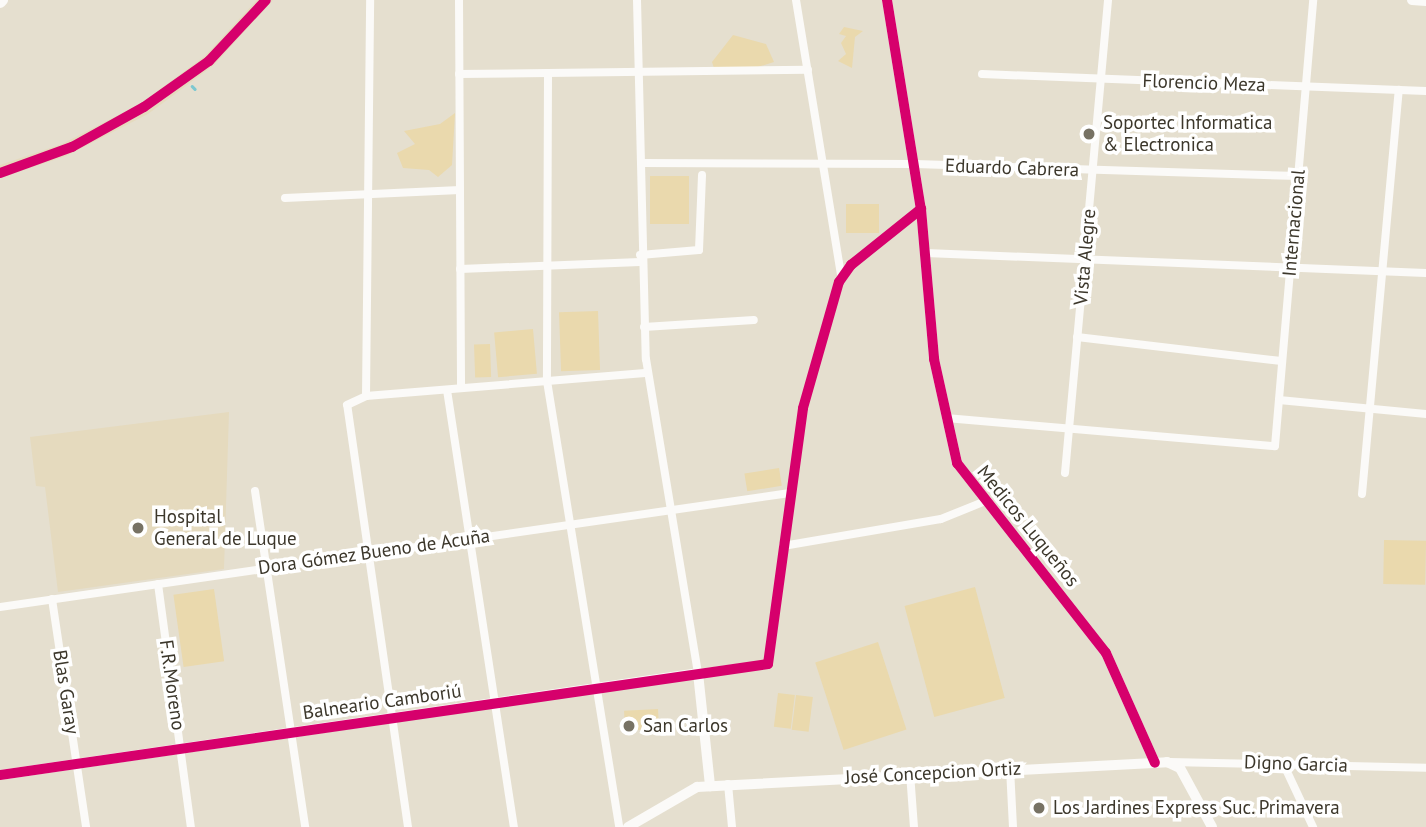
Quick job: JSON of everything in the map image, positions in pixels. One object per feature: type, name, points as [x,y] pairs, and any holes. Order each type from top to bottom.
[{"type":"street","points":[[366,396],[370,0]]},
{"type":"street","points":[[459,0],[461,388]]},
{"type":"street","points":[[637,0],[642,163],[640,258],[648,373],[698,673],[710,786]]},
{"type":"street","points":[[796,0],[841,275],[803,408],[783,546],[941,520],[983,502]]},
{"type":"street","name":"Medicos Luqueños","points":[[887,0],[921,209],[934,359],[957,463],[983,502],[1106,653],[1161,762]]},
{"type":"street","name":"Vista Alegre","points":[[1065,473],[1108,0]]},
{"type":"street","name":"Internacional","points":[[1069,429],[1275,446],[1308,87],[1313,0]]},
{"type":"street","points":[[1412,0],[1426,1]]},
{"type":"street","points":[[459,74],[808,70]]},
{"type":"street","points":[[548,73],[547,381],[619,827]]},
{"type":"street","name":"Florencio Meza","points":[[982,74],[1426,91]]},
{"type":"street","points":[[1362,494],[1399,90]]},
{"type":"street","name":"Eduardo Cabrera","points":[[642,163],[915,164],[1299,176]]},
{"type":"street","points":[[460,269],[548,266],[699,250],[702,175]]},
{"type":"street","points":[[285,198],[460,190]]},
{"type":"street","points":[[841,275],[921,209]]},
{"type":"street","points":[[926,253],[1426,273]]},
{"type":"street","points":[[644,327],[754,320]]},
{"type":"street","points":[[1077,337],[1282,361]]},
{"type":"street","points":[[408,827],[370,553],[346,408],[350,400],[366,396],[648,373]]},
{"type":"street","points":[[447,390],[514,827]]},
{"type":"street","points":[[1279,400],[1426,414]]},
{"type":"street","points":[[946,418],[1069,429]]},
{"type":"street","points":[[255,491],[305,827]]},
{"type":"street","name":"Dora Gómez Bueno de Acuña","points":[[0,607],[790,493]]},
{"type":"street","name":"Balneario Camboriú","points":[[0,775],[768,664],[783,546]]},
{"type":"street","name":"F.R.Moreno","points":[[158,584],[191,827]]},
{"type":"street","name":"Blas Garay","points":[[52,599],[86,827]]},
{"type":"street","points":[[1161,762],[1187,779],[1212,827]]},
{"type":"street","name":"Digno Garcia","points":[[1161,762],[1426,768]]},
{"type":"street","name":"José Concepcion Ortiz","points":[[628,827],[679,794],[710,786],[910,773],[1161,762]]},
{"type":"street","points":[[1283,764],[1313,827]]},
{"type":"street","points":[[1010,768],[1013,827]]},
{"type":"street","points":[[910,773],[914,827]]},
{"type":"street","points":[[728,785],[732,827]]},
{"type":"shaded area","points":[[257,0],[273,0],[214,65],[148,114],[66,156],[0,178],[0,165],[62,144],[140,104],[205,56]]},
{"type":"shaded area","points":[[844,27],[863,31],[855,37],[852,68],[838,61],[846,54],[841,43],[846,36],[839,34]]},
{"type":"shaded area","points":[[733,35],[766,44],[774,62],[751,69],[714,68],[712,62]]},
{"type":"shaded area","points":[[455,113],[452,165],[438,177],[429,170],[403,168],[397,153],[415,144],[404,131],[440,124]]},
{"type":"shaded area","points":[[650,176],[689,176],[689,224],[650,224]]},
{"type":"shaded area","points":[[846,204],[879,204],[879,233],[846,233]]},
{"type":"shaded area","points":[[598,311],[600,370],[561,371],[559,312]]},
{"type":"shaded area","points":[[533,329],[537,374],[498,377],[494,332]]},
{"type":"shaded area","points":[[490,344],[491,377],[475,378],[474,345]]},
{"type":"shaded area","name":"Hospital General de Luque","points":[[229,412],[224,569],[58,592],[45,487],[36,486],[30,437]]},
{"type":"shaded area","points":[[779,468],[782,486],[747,491],[744,473]]},
{"type":"shaded area","points":[[1384,540],[1426,541],[1425,585],[1383,584]]},
{"type":"shaded area","points":[[975,587],[1005,698],[934,717],[904,606]]},
{"type":"shaded area","points":[[214,589],[224,661],[184,667],[173,595]]},
{"type":"shaded area","points":[[878,642],[906,729],[844,750],[815,662]]},
{"type":"shaded area","points":[[778,693],[795,695],[791,729],[774,727]]},
{"type":"shaded area","points":[[796,695],[813,697],[809,732],[792,730]]},
{"type":"shaded area","points":[[658,709],[659,729],[625,731],[624,711]]},
{"type":"waterway","points":[[192,86],[195,89]]},
{"type":"cycle path","points":[[0,173],[72,147],[144,107],[209,61],[266,0]]},
{"type":"cycle path","points":[[887,0],[921,209],[934,359],[957,463],[1106,653],[1155,763]]},
{"type":"cycle path","points":[[0,775],[768,664],[803,408],[839,282],[851,265],[921,209]]},
{"type":"place","name":"Soportec Informatica & Electronica","points":[[1089,134]]},
{"type":"place","name":"Hospital General de Luque","points":[[138,528]]},
{"type":"place","name":"San Carlos","points":[[629,726]]},
{"type":"place","name":"Los Jardines Express Suc. Primavera","points":[[1039,808]]}]
